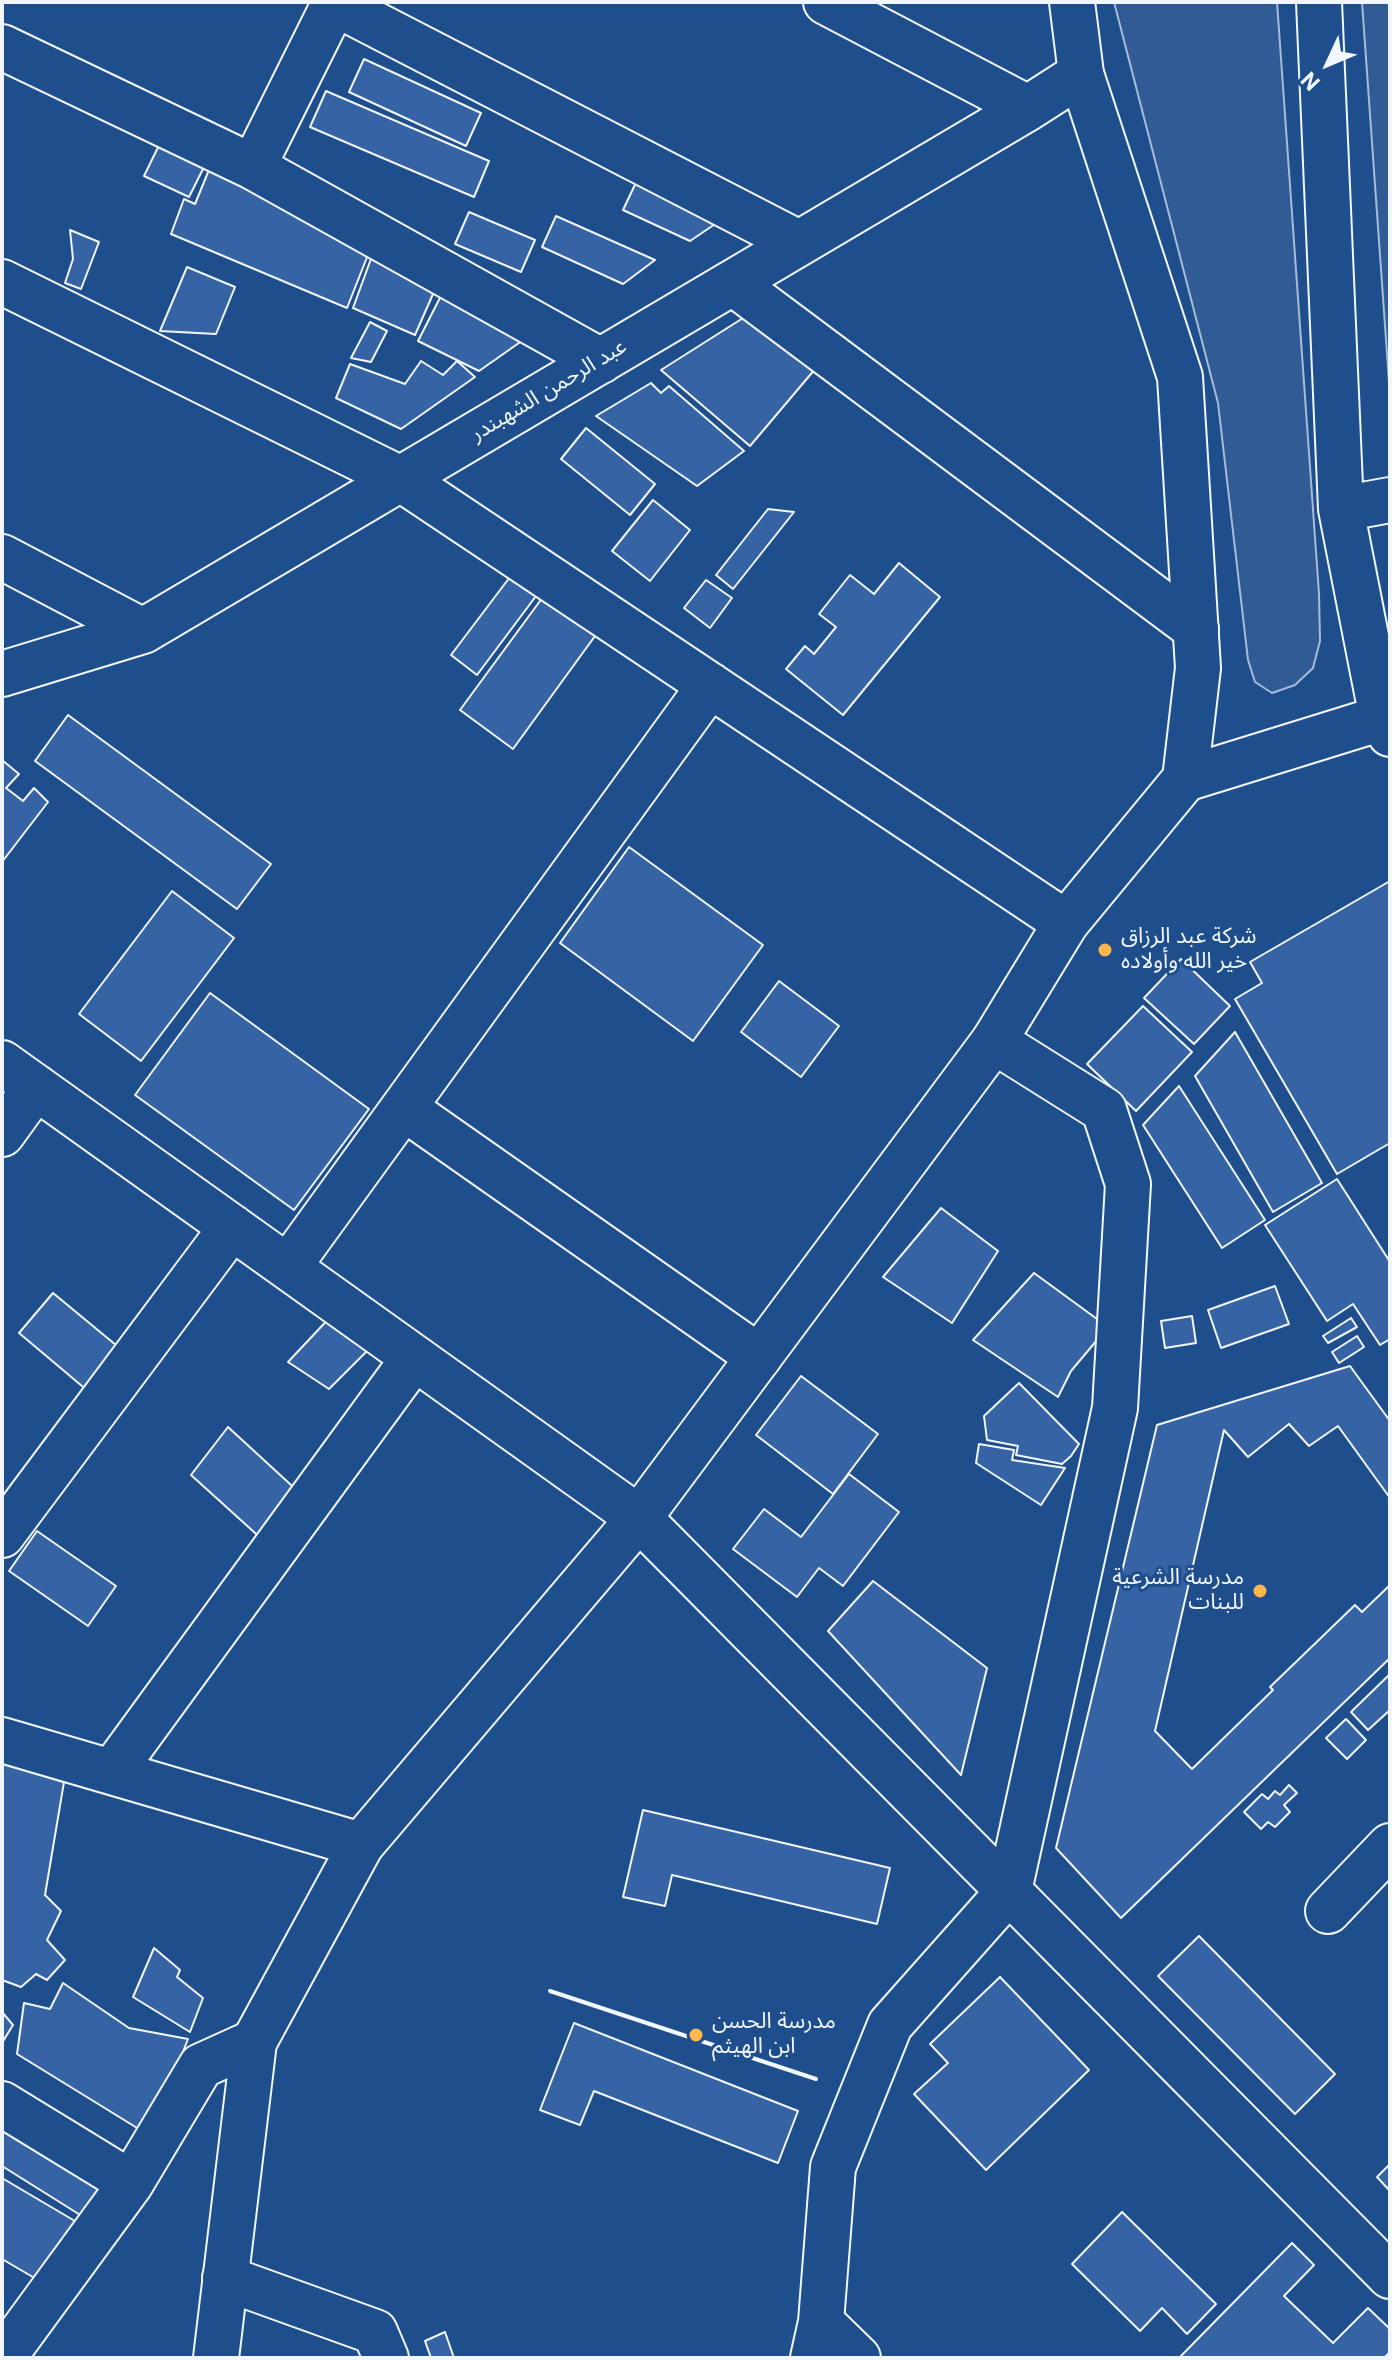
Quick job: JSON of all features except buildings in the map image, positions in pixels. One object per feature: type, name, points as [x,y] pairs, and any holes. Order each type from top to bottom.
[{"type":"street","points":[[253,167],[334,2],[799,243]]},
{"type":"street","points":[[826,2],[1028,108]]},
{"type":"street","points":[[216,2358],[254,2042],[361,1845],[639,1518],[994,1041],[1066,923],[1185,779],[1198,668],[1180,377],[1081,74],[1072,2]]},
{"type":"street","points":[[1185,779],[1386,726],[1341,509],[1319,2]]},
{"type":"street","points":[[2,47],[253,167],[601,361]]},
{"type":"street","name":"عبد الرحمن الشهبندر","points":[[2,674],[143,631],[1081,74]]},
{"type":"street","points":[[2,282],[401,479],[1066,923]]},
{"type":"street","points":[[733,283],[1196,629]]},
{"type":"street","points":[[1341,509],[1390,500]]},
{"type":"street","points":[[2,557],[143,631]]},
{"type":"street","points":[[288,1267],[710,685]]},
{"type":"street","points":[[858,2358],[817,2340],[833,2167],[890,2025],[1009,1891],[1115,1408],[1128,1184],[1104,1110],[994,1041]]},
{"type":"street","points":[[2,1134],[19,1075],[639,1518],[1390,2276]]},
{"type":"street","points":[[404,1108],[759,1357]]},
{"type":"street","points":[[2,1535],[232,1227]]},
{"type":"street","points":[[112,1772],[414,1358]]},
{"type":"street","points":[[2,1740],[361,1845]]},
{"type":"street","points":[[1328,1911],[1390,1846]]},
{"type":"street","points":[[3,2358],[131,2183],[201,2066],[254,2042]]},
{"type":"street","points":[[2,2104],[131,2183]]},
{"type":"street","points":[[225,2278],[375,2332],[386,2358]]},
{"type":"shaded area","points":[[1114,2],[1277,2],[1320,641],[1313,668],[1295,685],[1272,693],[1255,682],[1248,660],[1218,403]]},
{"type":"shaded area","points":[[1362,2],[1390,2],[1390,396]]},
{"type":"wall","points":[[550,1991],[816,2079]]},
{"type":"place","name":"شركة عبد الرزاق خير الله وأولاده","points":[[1105,950]]},
{"type":"place","name":"مدرسة الشرعية للبنات","points":[[1260,1591]]},
{"type":"place","name":"مدرسة الحسن ابن الهيثم","points":[[696,2035]]}]
